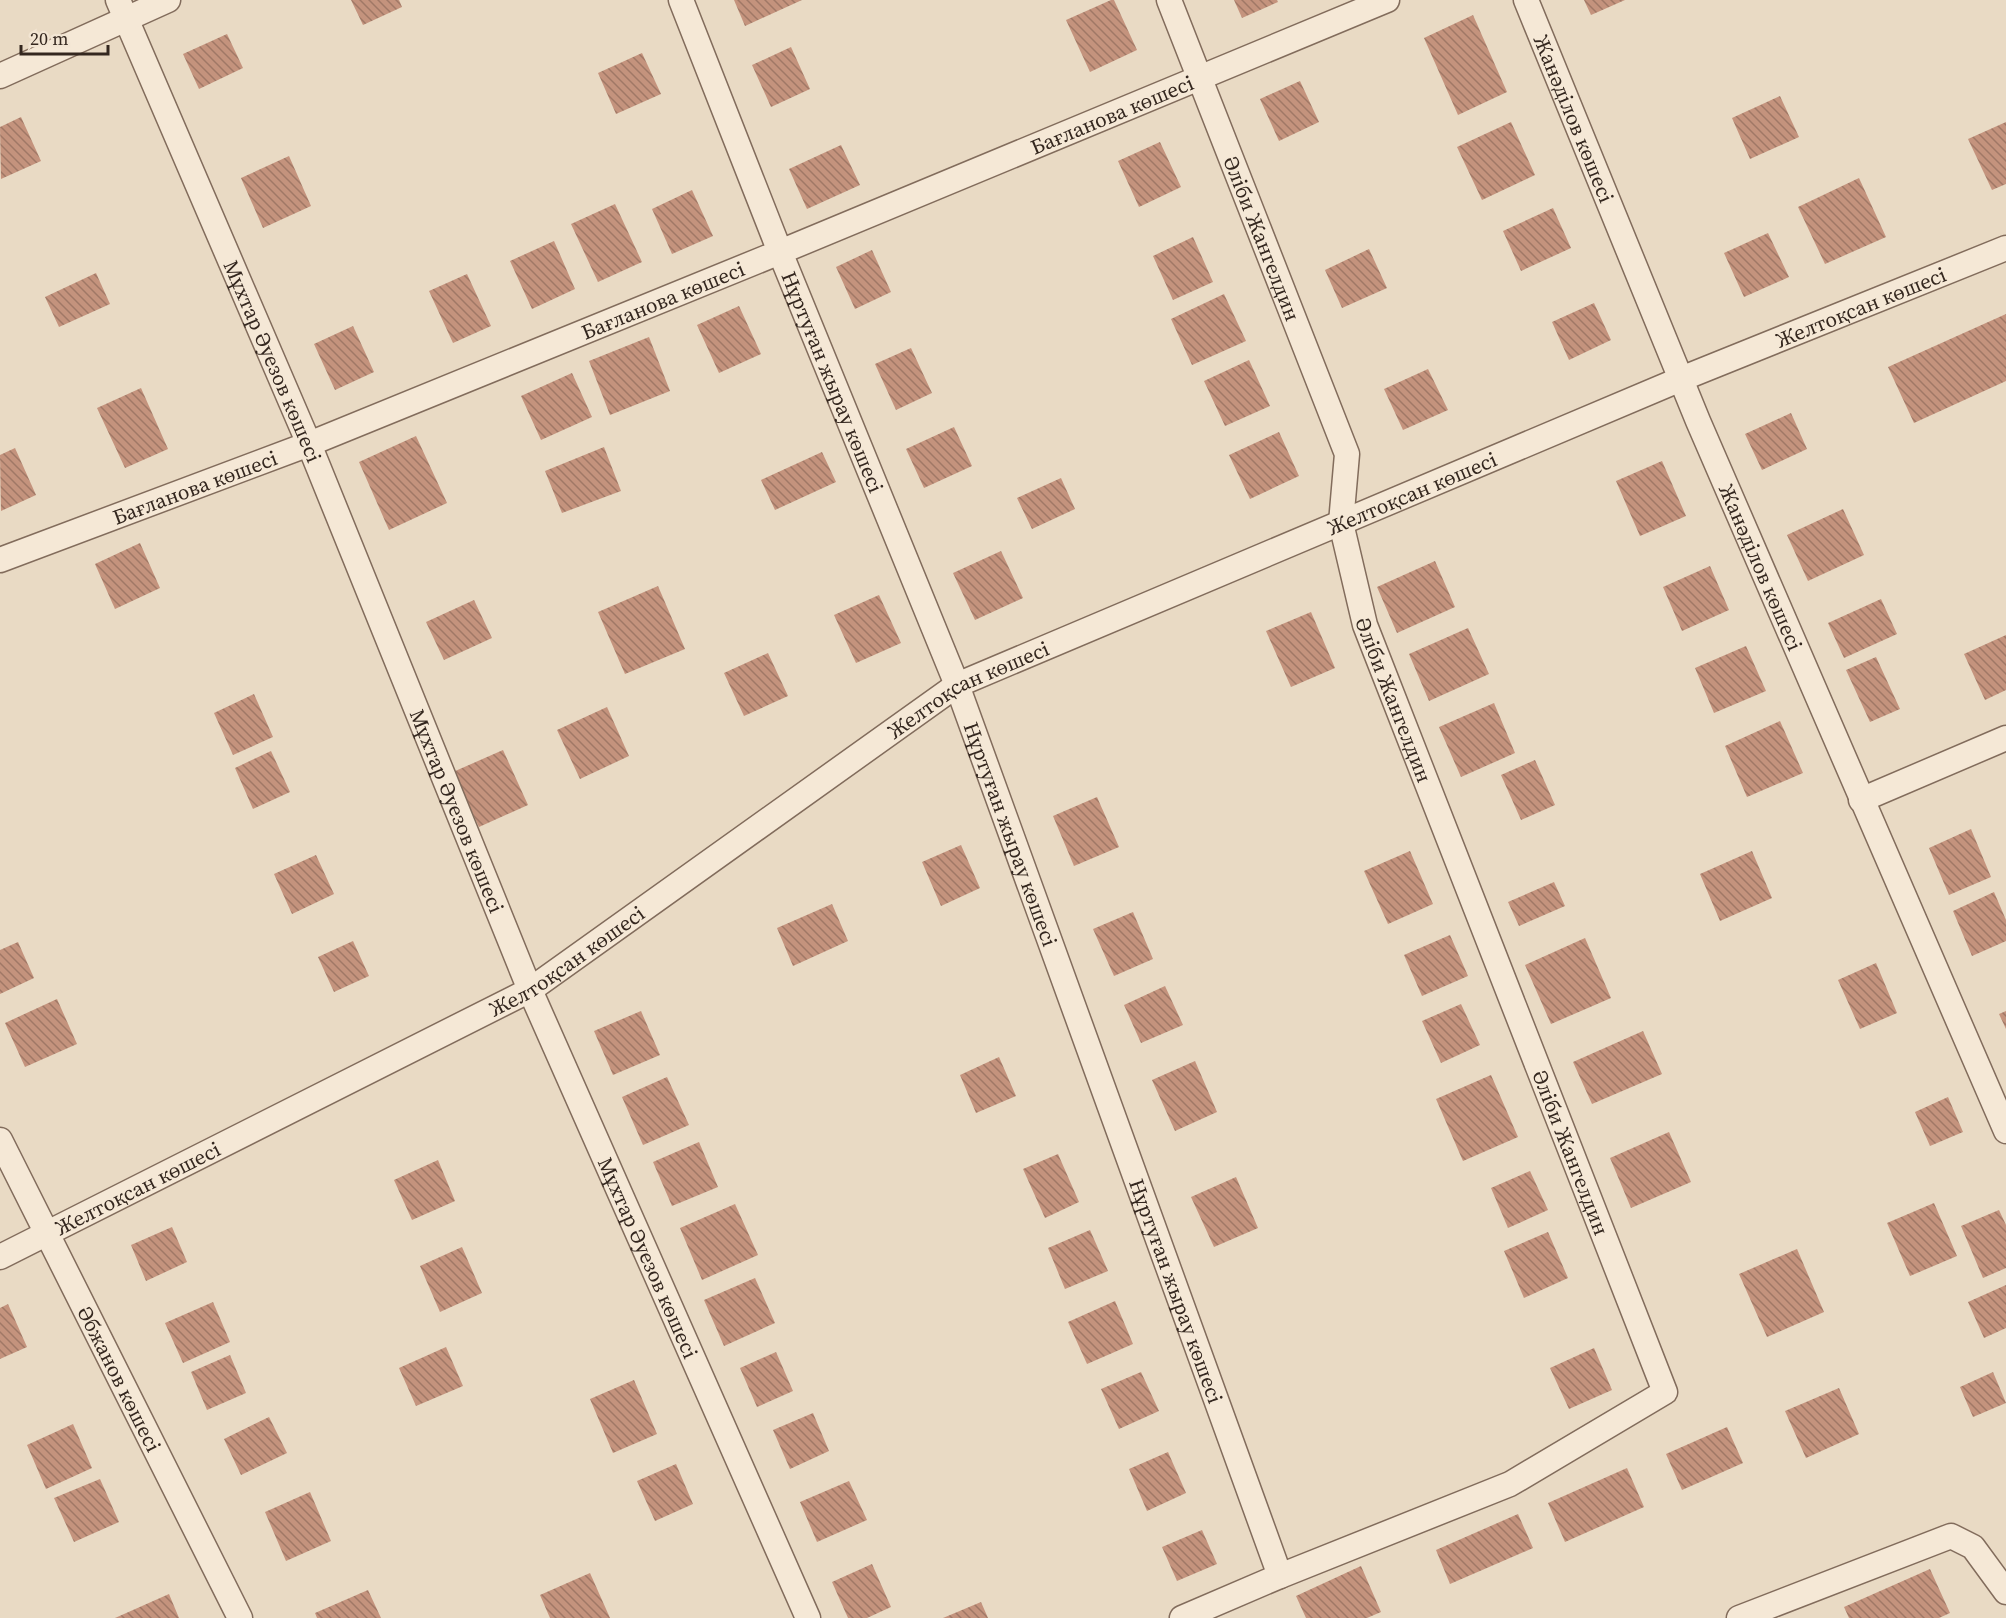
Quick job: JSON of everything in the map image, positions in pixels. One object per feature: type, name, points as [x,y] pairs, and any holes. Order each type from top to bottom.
[{"type":"street","points":[[0,76],[122,10],[168,0]]},
{"type":"street","name":"Нұртуған жырау көшесі","points":[[681,0],[780,252],[957,685],[1280,1576]]},
{"type":"street","name":"Әліби Жангелдин","points":[[1169,0],[1347,454],[1341,523],[1365,625],[1665,1392],[1510,1484],[1280,1576]]},
{"type":"street","name":"Бағланова көшесі","points":[[0,560],[309,444],[780,252],[1387,0]]},
{"type":"street","name":"Жанәділов көшесі","points":[[1526,0],[1681,379],[2006,1131]]},
{"type":"street","name":"Мұхтар Әуезов көшесі","points":[[122,10],[309,444],[530,990],[808,1618]]},
{"type":"street","name":"Желтоқсан көшесі","points":[[0,1257],[530,990],[957,685],[1681,379],[2006,248]]},
{"type":"street","points":[[1861,800],[2006,738]]},
{"type":"street","name":"Әбжанов көшесі","points":[[0,1140],[240,1618]]},
{"type":"street","points":[[1739,1618],[1951,1536],[1973,1546],[2006,1592]]},
{"type":"street","points":[[1182,1618],[1280,1576]]},
{"type":"building","points":[[351,0],[399,0],[402,7],[363,25]]},
{"type":"building","points":[[734,0],[802,0],[745,26]]},
{"type":"building","points":[[1114,0],[1137,50],[1090,72],[1066,20]]},
{"type":"building","points":[[1234,0],[1277,0],[1278,2],[1242,18]]},
{"type":"building","points":[[1584,0],[1625,0],[1591,15]]},
{"type":"building","points":[[1473,15],[1507,92],[1458,115],[1424,38]]},
{"type":"building","points":[[227,34],[243,68],[199,89],[183,54]]},
{"type":"building","points":[[791,47],[810,89],[771,107],[752,65]]},
{"type":"building","points":[[642,53],[661,94],[616,114],[598,73]]},
{"type":"building","points":[[1300,81],[1319,122],[1279,141],[1260,99]]},
{"type":"building","points":[[1780,96],[1799,137],[1750,159],[1732,118]]},
{"type":"building","points":[[21,117],[41,161],[1,179],[0,127]]},
{"type":"building","points":[[1511,122],[1535,175],[1482,200],[1457,147]]},
{"type":"building","points":[[2006,122],[2006,184],[1992,190],[1968,139]]},
{"type":"building","points":[[1160,142],[1181,187],[1139,207],[1118,161]]},
{"type":"building","points":[[841,145],[860,185],[807,209],[789,169]]},
{"type":"building","points":[[289,156],[311,206],[263,228],[241,178]]},
{"type":"building","points":[[1859,178],[1886,237],[1825,264],[1798,207]]},
{"type":"building","points":[[692,190],[713,236],[672,254],[652,209]]},
{"type":"building","points":[[615,204],[642,262],[598,282],[571,224]]},
{"type":"building","points":[[1553,208],[1571,248],[1521,271],[1503,231]]},
{"type":"building","points":[[1768,233],[1789,277],[1744,297],[1724,253]]},
{"type":"building","points":[[1193,237],[1213,282],[1173,300],[1153,256]]},
{"type":"building","points":[[554,241],[575,289],[532,309],[510,261]]},
{"type":"building","points":[[1369,249],[1387,288],[1342,308],[1325,270]]},
{"type":"building","points":[[872,250],[891,292],[855,309],[836,267]]},
{"type":"building","points":[[96,273],[110,304],[59,327],[45,297]]},
{"type":"building","points":[[467,274],[491,326],[453,343],[429,291]]},
{"type":"building","points":[[1224,294],[1246,341],[1192,365],[1171,319]]},
{"type":"building","points":[[1594,303],[1611,340],[1569,360],[1552,322]]},
{"type":"building","points":[[739,306],[761,354],[719,373],[697,325]]},
{"type":"building","points":[[2006,314],[2006,381],[1914,423],[1888,367]]},
{"type":"building","points":[[353,326],[374,372],[335,390],[314,344]]},
{"type":"building","points":[[649,337],[670,391],[610,415],[589,361]]},
{"type":"building","points":[[911,348],[932,393],[896,410],[875,364]]},
{"type":"building","points":[[1249,360],[1270,406],[1225,426],[1204,381]]},
{"type":"building","points":[[1428,369],[1448,410],[1403,430],[1384,389]]},
{"type":"building","points":[[572,373],[592,417],[541,440],[521,396]]},
{"type":"building","points":[[141,388],[168,449],[125,468],[97,408]]},
{"type":"building","points":[[1791,413],[1807,449],[1762,470],[1745,434]]},
{"type":"building","points":[[954,427],[972,466],[924,488],[906,449]]},
{"type":"building","points":[[1279,432],[1299,476],[1250,499],[1229,455]]},
{"type":"building","points":[[416,436],[447,503],[389,530],[359,462]]},
{"type":"building","points":[[604,447],[621,491],[562,513],[545,471]]},
{"type":"building","points":[[15,448],[36,495],[1,511],[0,455]]},
{"type":"building","points":[[822,452],[836,482],[775,510],[761,480]]},
{"type":"building","points":[[1662,461],[1686,516],[1640,536],[1616,481]]},
{"type":"building","points":[[1061,478],[1075,509],[1032,529],[1017,498]]},
{"type":"building","points":[[1843,509],[1864,555],[1808,581],[1787,535]]},
{"type":"building","points":[[140,543],[160,588],[115,609],[95,564]]},
{"type":"building","points":[[1001,551],[1023,598],[975,620],[953,573]]},
{"type":"building","points":[[1435,561],[1455,607],[1397,633],[1377,587]]},
{"type":"building","points":[[1710,566],[1729,610],[1682,631],[1663,587]]},
{"type":"building","points":[[658,586],[685,649],[625,674],[598,612]]},
{"type":"building","points":[[879,595],[901,643],[856,663],[834,615]]},
{"type":"building","points":[[1881,599],[1897,634],[1844,658],[1828,623]]},
{"type":"building","points":[[474,600],[492,638],[444,660],[426,622]]},
{"type":"building","points":[[1311,612],[1335,668],[1291,687],[1266,631]]},
{"type":"building","points":[[1468,628],[1489,674],[1429,701],[1409,654]]},
{"type":"building","points":[[2006,635],[2006,690],[1985,700],[1964,654]]},
{"type":"building","points":[[1746,646],[1766,691],[1714,713],[1695,668]]},
{"type":"building","points":[[768,653],[788,696],[744,716],[724,673]]},
{"type":"building","points":[[1876,657],[1900,709],[1870,722],[1846,670]]},
{"type":"building","points":[[254,694],[273,737],[233,755],[214,713]]},
{"type":"building","points":[[1494,703],[1515,753],[1461,777],[1439,727]]},
{"type":"building","points":[[607,707],[629,756],[580,779],[557,730]]},
{"type":"building","points":[[1780,721],[1803,773],[1747,797],[1725,746]]},
{"type":"building","points":[[503,750],[528,805],[479,827],[453,772]]},
{"type":"building","points":[[271,751],[290,792],[253,809],[235,768]]},
{"type":"building","points":[[1535,760],[1555,805],[1521,820],[1501,775]]},
{"type":"building","points":[[1097,797],[1119,847],[1074,866],[1053,816]]},
{"type":"building","points":[[1971,829],[1991,877],[1949,895],[1929,848]]},
{"type":"building","points":[[961,845],[980,888],[941,906],[922,862]]},
{"type":"building","points":[[1410,851],[1433,904],[1388,924],[1364,871]]},
{"type":"building","points":[[1752,851],[1772,898],[1720,921],[1700,874]]},
{"type":"building","points":[[316,855],[334,894],[292,914],[274,874]]},
{"type":"building","points":[[1554,882],[1565,906],[1519,926],[1508,902]]},
{"type":"building","points":[[1994,892],[2006,920],[2006,941],[1972,956],[1953,911]]},
{"type":"building","points":[[832,904],[848,941],[793,966],[777,928]]},
{"type":"building","points":[[1133,912],[1153,959],[1114,976],[1093,929]]},
{"type":"building","points":[[1450,935],[1468,976],[1422,996],[1404,955]]},
{"type":"building","points":[[1585,938],[1611,998],[1551,1024],[1525,965]]},
{"type":"building","points":[[353,941],[369,976],[334,992],[318,957]]},
{"type":"building","points":[[18,942],[34,978],[0,994],[0,950]]},
{"type":"building","points":[[1876,963],[1897,1013],[1860,1029],[1838,980]]},
{"type":"building","points":[[1165,986],[1183,1025],[1141,1043],[1124,1005]]},
{"type":"building","points":[[57,999],[77,1044],[25,1067],[5,1023]]},
{"type":"building","points":[[1461,1004],[1480,1045],[1441,1063],[1422,1021]]},
{"type":"building","points":[[641,1011],[660,1055],[613,1075],[594,1031]]},
{"type":"building","points":[[2006,1011],[2006,1029],[1999,1014]]},
{"type":"building","points":[[1643,1031],[1662,1074],[1592,1104],[1573,1062]]},
{"type":"building","points":[[999,1057],[1016,1096],[976,1113],[960,1075]]},
{"type":"building","points":[[1195,1061],[1217,1112],[1175,1131],[1152,1080]]},
{"type":"building","points":[[1491,1075],[1518,1137],[1463,1161],[1436,1099]]},
{"type":"building","points":[[667,1077],[689,1125],[643,1145],[622,1097]]},
{"type":"building","points":[[1948,1097],[1963,1132],[1930,1146],[1915,1112]]},
{"type":"building","points":[[1669,1132],[1691,1182],[1631,1208],[1610,1158]]},
{"type":"building","points":[[699,1142],[718,1187],[672,1206],[653,1162]]},
{"type":"building","points":[[1058,1154],[1079,1202],[1045,1218],[1023,1169]]},
{"type":"building","points":[[438,1160],[455,1201],[412,1220],[394,1180]]},
{"type":"building","points":[[1530,1171],[1548,1210],[1508,1228],[1491,1188]]},
{"type":"building","points":[[1236,1177],[1258,1228],[1214,1247],[1191,1197]]},
{"type":"building","points":[[1934,1203],[1957,1256],[1910,1276],[1887,1223]]},
{"type":"building","points":[[735,1204],[758,1255],[702,1280],[680,1228]]},
{"type":"building","points":[[1999,1210],[2006,1225],[2006,1268],[1983,1278],[1961,1226]]},
{"type":"building","points":[[172,1227],[187,1262],[146,1281],[131,1245]]},
{"type":"building","points":[[1090,1230],[1108,1271],[1065,1289],[1048,1248]]},
{"type":"building","points":[[1548,1232],[1568,1278],[1524,1298],[1504,1251]]},
{"type":"building","points":[[462,1247],[482,1293],[440,1312],[420,1266]]},
{"type":"building","points":[[1797,1249],[1824,1312],[1767,1337],[1739,1274]]},
{"type":"building","points":[[755,1278],[775,1323],[724,1346],[704,1300]]},
{"type":"building","points":[[2006,1285],[2006,1328],[1984,1338],[1968,1302]]},
{"type":"building","points":[[1115,1301],[1133,1344],[1087,1364],[1068,1322]]},
{"type":"building","points":[[213,1302],[230,1342],[183,1363],[165,1323]]},
{"type":"building","points":[[8,1304],[27,1347],[0,1359],[0,1308]]},
{"type":"building","points":[[446,1347],[463,1386],[416,1406],[399,1368]]},
{"type":"building","points":[[1594,1348],[1612,1390],[1569,1409],[1550,1368]]},
{"type":"building","points":[[776,1352],[793,1391],[757,1407],[740,1368]]},
{"type":"building","points":[[230,1355],[246,1393],[207,1410],[191,1372]]},
{"type":"building","points":[[1141,1372],[1159,1411],[1119,1429],[1101,1389]]},
{"type":"building","points":[[1993,1372],[2006,1403],[1973,1417],[1960,1387]]},
{"type":"building","points":[[634,1380],[657,1434],[613,1453],[590,1399]]},
{"type":"building","points":[[1839,1388],[1859,1434],[1806,1458],[1785,1411]]},
{"type":"building","points":[[813,1413],[829,1451],[790,1469],[773,1430]]},
{"type":"building","points":[[269,1417],[287,1453],[241,1475],[224,1439]]},
{"type":"building","points":[[73,1424],[92,1468],[46,1489],[27,1445]]},
{"type":"building","points":[[1727,1427],[1743,1463],[1682,1490],[1666,1454]]},
{"type":"building","points":[[1168,1452],[1186,1493],[1147,1511],[1129,1469]]},
{"type":"building","points":[[676,1464],[693,1504],[655,1521],[637,1481]]},
{"type":"building","points":[[1627,1468],[1644,1507],[1565,1542],[1548,1503]]},
{"type":"building","points":[[100,1479],[119,1522],[74,1542],[54,1498]]},
{"type":"building","points":[[849,1481],[867,1520],[817,1542],[800,1502]]},
{"type":"building","points":[[310,1492],[331,1541],[286,1561],[265,1512]]},
{"type":"building","points":[[1518,1514],[1533,1548],[1450,1584],[1436,1550]]},
{"type":"building","points":[[1202,1530],[1217,1564],[1177,1581],[1162,1547]]},
{"type":"building","points":[[872,1564],[891,1607],[867,1618],[848,1618],[832,1582]]},
{"type":"building","points":[[1361,1566],[1381,1612],[1367,1618],[1306,1618],[1296,1596]]},
{"type":"building","points":[[1930,1569],[1950,1613],[1939,1618],[1849,1618],[1844,1607]]},
{"type":"building","points":[[590,1573],[610,1618],[550,1618],[540,1595]]},
{"type":"building","points":[[368,1590],[381,1618],[317,1618],[315,1613]]},
{"type":"building","points":[[169,1594],[179,1618],[115,1618]]},
{"type":"building","points":[[981,1602],[988,1618],[943,1618]]}]
